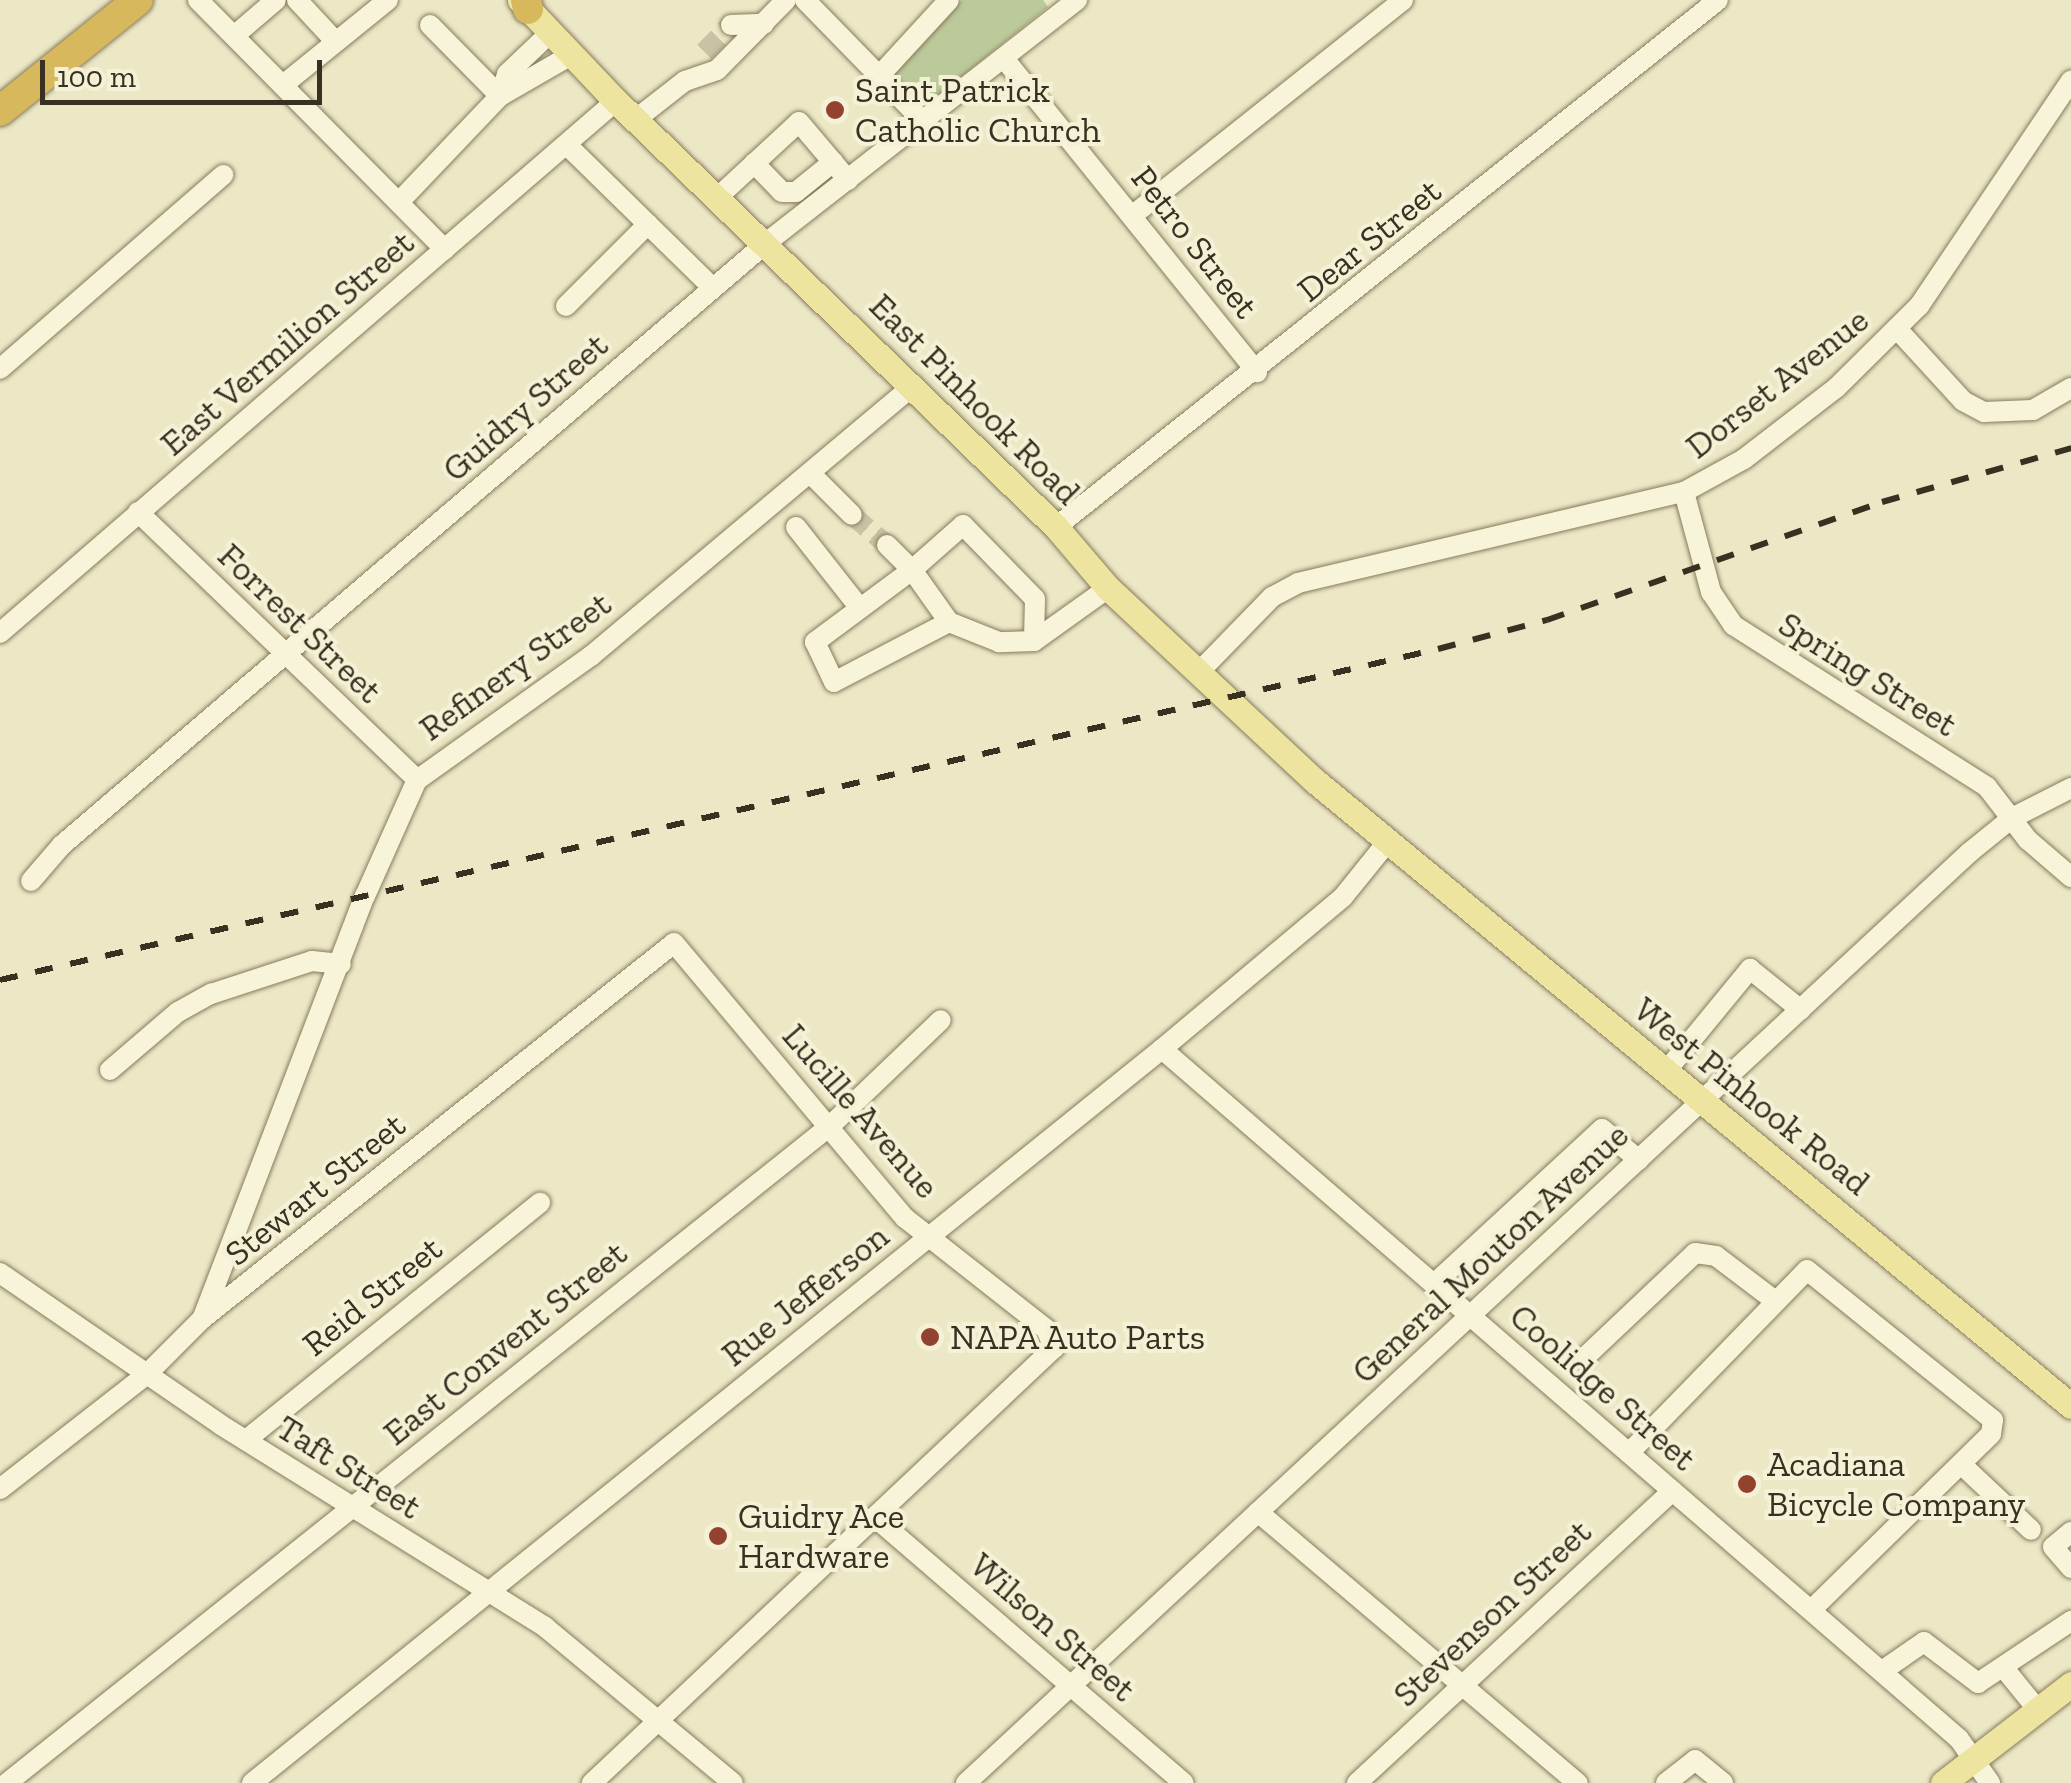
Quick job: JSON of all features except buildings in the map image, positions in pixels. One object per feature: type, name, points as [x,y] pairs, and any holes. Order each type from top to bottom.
[{"type":"highway","points":[[0,111],[138,0]]},
{"type":"main road","name":"East Pinhook Road","points":[[525,3],[634,120],[766,243],[1056,527],[1108,588],[1385,845]]},
{"type":"main road","name":"West Pinhook Road","points":[[1385,845],[1705,1100],[2071,1406]]},
{"type":"main road","points":[[1943,1783],[2071,1684]]},
{"type":"street","points":[[198,0],[446,250]]},
{"type":"street","points":[[234,36],[276,0]]},
{"type":"street","points":[[297,0],[336,42]]},
{"type":"street","points":[[283,85],[388,0]]},
{"type":"street","points":[[634,120],[692,78],[717,70],[786,0]]},
{"type":"street","points":[[805,0],[924,122]]},
{"type":"street","points":[[881,74],[950,0]]},
{"type":"street","points":[[1133,216],[1403,0]]},
{"type":"street","name":"Dear Street","points":[[1056,527],[1256,372],[1718,0]]},
{"type":"street","name":"Guidry Street","points":[[31,881],[62,845],[766,243],[1006,60],[1071,2]]},
{"type":"street","points":[[731,25],[764,24]]},
{"type":"street","points":[[430,25],[500,96]]},
{"type":"street","points":[[500,96],[507,74],[550,32]]},
{"type":"street","points":[[692,78],[704,52]]},
{"type":"street","points":[[399,202],[500,96],[571,55]]},
{"type":"street","name":"Petro Street","points":[[1006,60],[1256,372]]},
{"type":"street","name":"Dorset Avenue","points":[[1200,672],[1272,597],[1298,583],[1684,492],[1744,459],[1898,330],[1998,197],[2071,81]]},
{"type":"street","name":"East Vermilion Street","points":[[0,633],[616,101]]},
{"type":"street","points":[[718,197],[799,122],[848,180]]},
{"type":"street","points":[[568,146],[714,288]]},
{"type":"street","points":[[754,162],[782,192],[796,192],[833,162]]},
{"type":"street","points":[[0,369],[223,175]]},
{"type":"street","points":[[566,306],[648,224]]},
{"type":"street","points":[[1898,330],[1962,402],[1984,412],[2033,410],[2071,388]]},
{"type":"street","name":"Refinery Street","points":[[202,1318],[417,780],[591,656],[913,386]]},
{"type":"street","points":[[810,473],[852,515]]},
{"type":"street","name":"Spring Street","points":[[1684,492],[1711,592],[1733,625],[1987,787],[2071,877]]},
{"type":"street","name":"Forrest Street","points":[[138,512],[417,780]]},
{"type":"street","points":[[949,622],[834,682],[815,642],[912,570],[962,525],[1035,599],[1034,641]]},
{"type":"street","points":[[796,527],[859,607]]},
{"type":"street","points":[[887,546],[912,570],[949,622],[999,642],[1034,641],[1108,588]]},
{"type":"street","name":"General Mouton Avenue","points":[[966,1783],[2012,818],[2071,788]]},
{"type":"street","name":"Rue Jefferson","points":[[264,1780],[486,1592],[1162,1048],[1342,897],[1385,845]]},
{"type":"street","name":"Lucille Avenue","points":[[674,943],[904,1218],[933,1235],[1046,1329],[1054,1348],[878,1520]]},
{"type":"street","name":"Stewart Street","points":[[0,1489],[147,1374],[202,1318],[674,943]]},
{"type":"street","points":[[110,1070],[178,1012],[211,994],[312,961],[341,964]]},
{"type":"street","points":[[1666,1070],[1750,969],[1801,1010]]},
{"type":"street","name":"East Convent Street","points":[[7,1783],[830,1126],[941,1020]]},
{"type":"street","name":"Coolidge Street","points":[[1162,1048],[1882,1671],[1974,1759],[1990,1783]]},
{"type":"street","points":[[1435,1283],[1602,1129],[1638,1160]]},
{"type":"street","name":"Reid Street","points":[[246,1440],[540,1202]]},
{"type":"street","points":[[1583,1359],[1695,1253],[1716,1256],[1774,1300]]},
{"type":"street","points":[[1629,1453],[1800,1273],[1814,1272],[1992,1420],[1991,1434],[1812,1609]]},
{"type":"street","name":"Taft Street","points":[[0,1273],[246,1440],[560,1638],[734,1783]]},
{"type":"street","points":[[1960,1464],[2031,1530]]},
{"type":"street","name":"Stevenson Street","points":[[1357,1783],[1672,1491]]},
{"type":"street","points":[[1258,1512],[1578,1783]]},
{"type":"street","points":[[592,1783],[878,1520]]},
{"type":"street","name":"Wilson Street","points":[[878,1520],[1184,1783]]},
{"type":"street","points":[[2071,1532],[2054,1546],[2071,1568]]},
{"type":"street","points":[[1882,1671],[1924,1642],[1978,1683],[2071,1621]]},
{"type":"street","points":[[2003,1667],[2038,1710]]},
{"type":"street","points":[[1666,1783],[1695,1760],[1723,1783]]},
{"type":"green space","points":[[962,0],[1043,0],[1048,7],[922,108],[891,74]]},
{"type":"tunnel","points":[[704,52],[731,25]]},
{"type":"tunnel","points":[[852,515],[887,545]]},
{"type":"railway","points":[[0,980],[1438,649],[1547,620],[1882,502],[2071,448]]},
{"type":"place","name":"Saint Patrick Catholic Church","points":[[835,110]]},
{"type":"place","name":"NAPA Auto Parts","points":[[930,1337]]},
{"type":"place","name":"Acadiana Bicycle Company","points":[[1747,1484]]},
{"type":"place","name":"Guidry Ace Hardware","points":[[718,1536]]}]
